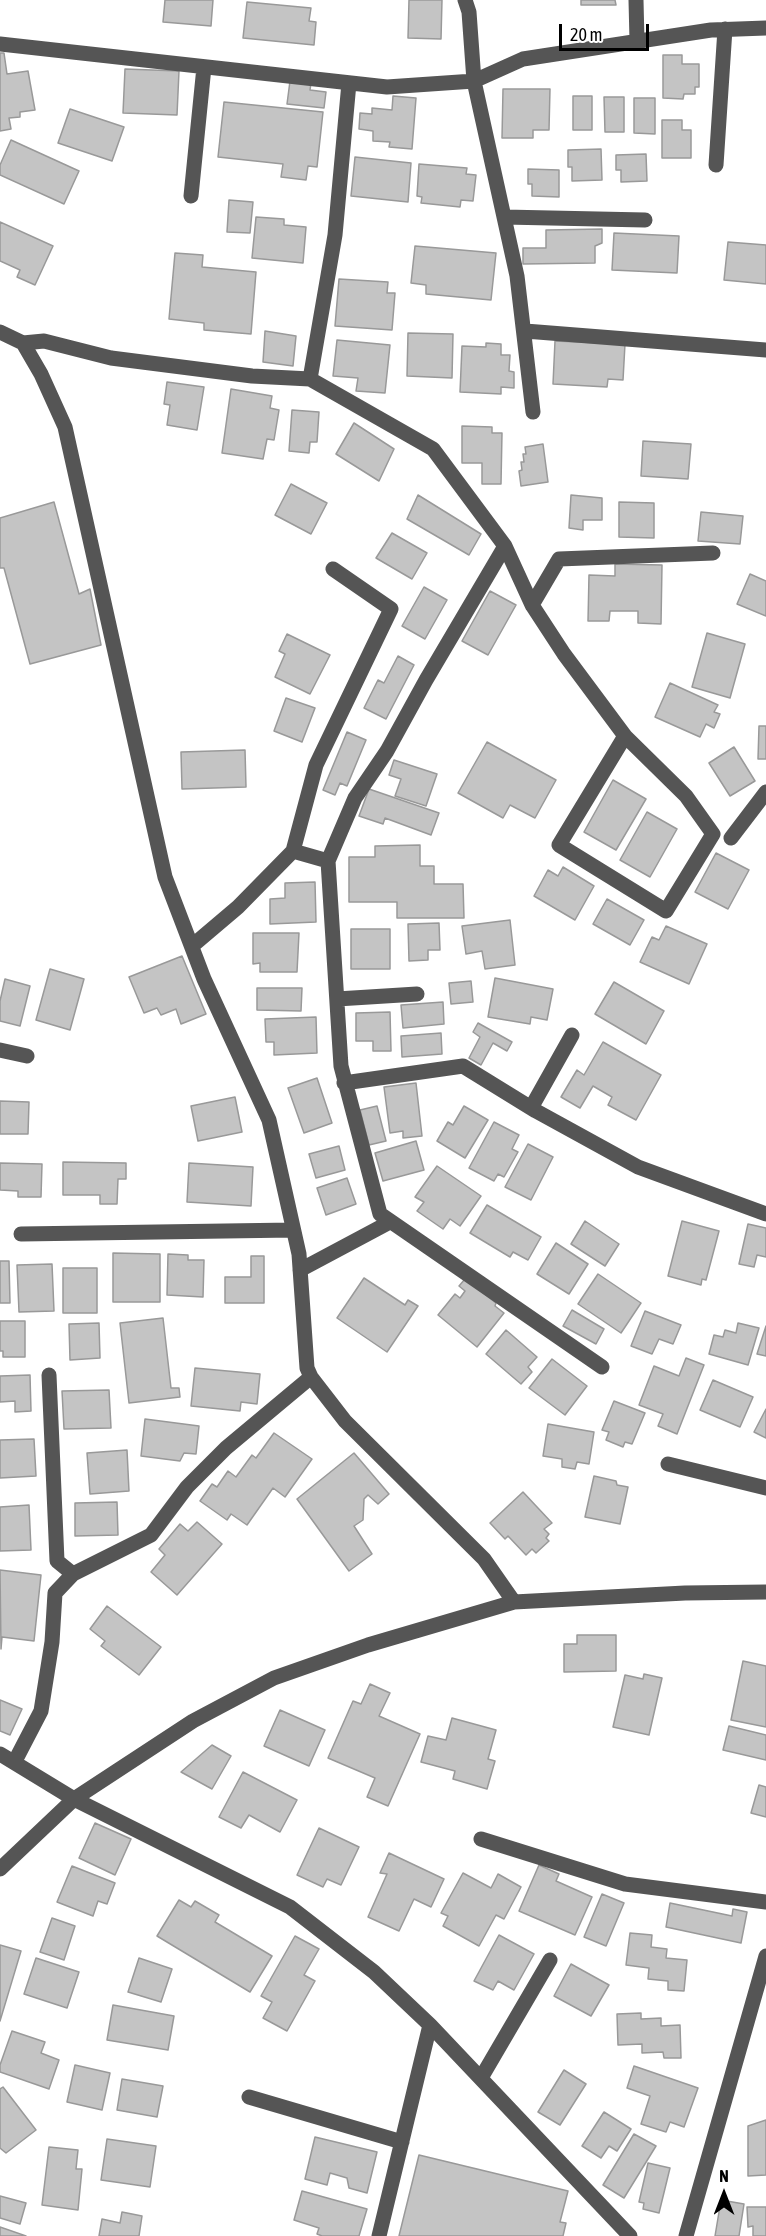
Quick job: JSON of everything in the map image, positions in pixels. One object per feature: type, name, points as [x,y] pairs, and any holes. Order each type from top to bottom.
[{"type":"street","points":[[465,0],[469,12],[474,81],[517,276],[533,412]]},
{"type":"street","points":[[636,0],[637,41]]},
{"type":"street","points":[[0,44],[387,87],[474,81],[523,59],[724,29],[766,28]]},
{"type":"street","points":[[716,165],[724,29]]},
{"type":"street","points":[[191,196],[204,67]]},
{"type":"street","points":[[310,379],[335,235],[349,83]]},
{"type":"street","points":[[504,217],[645,220]]},
{"type":"street","points":[[525,331],[766,350]]},
{"type":"street","points":[[0,332],[23,344],[65,427],[165,877],[204,979],[269,1120],[300,1270],[307,1368],[311,1377],[345,1421],[484,1559],[514,1602]]},
{"type":"street","points":[[23,344],[44,341],[111,358],[252,376],[310,379],[433,449],[505,546],[532,605],[564,654],[625,736],[686,796],[713,834],[666,911],[559,845],[625,736]]},
{"type":"street","points":[[505,546],[426,680],[387,752],[355,798],[328,861],[341,1066],[380,1214],[602,1366]]},
{"type":"street","points":[[532,605],[559,559],[713,554]]},
{"type":"street","points":[[192,946],[238,907],[293,851],[316,765],[391,609],[333,569]]},
{"type":"street","points":[[731,838],[766,792]]},
{"type":"street","points":[[293,851],[328,861]]},
{"type":"street","points":[[337,999],[417,994]]},
{"type":"street","points":[[531,1108],[572,1035]]},
{"type":"street","points":[[0,1050],[27,1056]]},
{"type":"street","points":[[344,1083],[463,1066],[531,1108],[638,1167],[766,1214]]},
{"type":"street","points":[[300,1270],[390,1222]]},
{"type":"street","points":[[21,1234],[293,1230]]},
{"type":"street","points":[[49,1374],[57,1561],[73,1574]]},
{"type":"street","points":[[15,1761],[41,1711],[52,1642],[55,1593],[73,1574],[151,1535],[187,1487],[226,1448],[311,1377]]},
{"type":"street","points":[[668,1464],[766,1488]]},
{"type":"street","points":[[0,1869],[74,1799],[193,1721],[274,1678],[368,1645],[514,1602],[685,1593],[766,1592]]},
{"type":"street","points":[[0,1754],[15,1761],[74,1799],[290,1907],[374,1972],[430,2025],[630,2236]]},
{"type":"street","points":[[481,1839],[625,1884],[766,1902]]},
{"type":"street","points":[[686,2236],[766,1956]]},
{"type":"street","points":[[481,2078],[550,1960]]},
{"type":"street","points":[[379,2236],[430,2025]]},
{"type":"street","points":[[249,2097],[402,2142]]},
{"type":"building","points":[[165,0],[213,0],[211,26],[163,22]]},
{"type":"building","points":[[409,0],[442,0],[441,39],[408,38]]},
{"type":"building","points":[[581,0],[615,0],[616,5],[581,5]]},
{"type":"building","points":[[247,2],[311,8],[309,21],[316,22],[314,45],[243,38]]},
{"type":"building","points":[[0,53],[4,53],[7,74],[28,71],[35,110],[20,112],[20,117],[9,118],[11,129],[0,131]]},
{"type":"building","points":[[663,55],[682,55],[682,64],[699,64],[699,87],[695,87],[695,94],[684,94],[683,99],[663,98]]},
{"type":"building","points":[[125,69],[179,71],[177,115],[123,113]]},
{"type":"building","points":[[290,81],[311,83],[310,90],[326,92],[324,108],[287,104]]},
{"type":"building","points":[[503,89],[550,89],[549,130],[533,130],[533,138],[502,138]]},
{"type":"building","points":[[393,96],[416,98],[412,149],[389,147],[390,142],[373,141],[373,131],[359,129],[360,113],[372,114],[372,108],[392,110]]},
{"type":"building","points":[[573,96],[592,96],[592,130],[573,130]]},
{"type":"building","points":[[604,97],[624,97],[624,132],[605,132]]},
{"type":"building","points":[[634,98],[655,98],[655,134],[634,133]]},
{"type":"building","points":[[224,102],[323,112],[317,167],[308,166],[306,180],[281,177],[283,164],[218,157]]},
{"type":"building","points":[[70,109],[124,127],[112,161],[58,143]]},
{"type":"building","points":[[662,120],[682,120],[682,130],[691,130],[691,158],[662,158]]},
{"type":"building","points":[[11,140],[79,171],[64,204],[0,175],[0,165]]},
{"type":"building","points":[[601,149],[602,180],[572,181],[572,167],[568,167],[568,150]]},
{"type":"building","points":[[646,154],[647,181],[621,182],[621,170],[616,170],[616,155]]},
{"type":"building","points":[[355,157],[411,163],[408,202],[351,196]]},
{"type":"building","points":[[419,164],[467,168],[466,174],[476,175],[473,201],[461,200],[460,207],[421,203],[422,197],[417,196]]},
{"type":"building","points":[[528,169],[559,170],[559,197],[532,196],[532,184],[528,184]]},
{"type":"building","points":[[229,200],[253,202],[250,233],[227,232]]},
{"type":"building","points":[[256,217],[284,219],[284,225],[306,227],[303,263],[252,258]]},
{"type":"building","points":[[0,222],[53,246],[35,285],[17,277],[20,270],[0,261]]},
{"type":"building","points":[[602,229],[602,243],[595,246],[595,263],[523,264],[523,248],[546,248],[546,230]]},
{"type":"building","points":[[614,233],[679,236],[677,273],[612,270]]},
{"type":"building","points":[[728,242],[766,245],[766,284],[724,280]]},
{"type":"building","points":[[415,246],[496,253],[491,300],[426,294],[426,285],[411,283]]},
{"type":"building","points":[[175,253],[203,255],[202,267],[256,272],[251,334],[204,330],[204,323],[169,319]]},
{"type":"building","points":[[339,279],[388,282],[387,293],[395,293],[392,330],[335,326]]},
{"type":"building","points":[[265,331],[296,336],[293,366],[263,362]]},
{"type":"building","points":[[408,333],[453,334],[452,378],[407,376]]},
{"type":"building","points":[[337,340],[390,345],[385,393],[356,391],[358,378],[333,376]]},
{"type":"building","points":[[555,341],[625,344],[623,380],[608,379],[607,387],[553,384]]},
{"type":"building","points":[[486,343],[501,344],[501,355],[510,355],[509,371],[514,372],[514,388],[501,387],[501,394],[460,392],[462,346],[486,347]]},
{"type":"building","points":[[167,382],[204,387],[197,430],[167,425],[170,405],[164,404]]},
{"type":"building","points":[[231,389],[272,396],[270,408],[279,410],[274,440],[267,439],[263,459],[222,453]]},
{"type":"building","points":[[292,410],[319,412],[317,442],[310,442],[309,453],[289,451]]},
{"type":"building","points":[[354,423],[394,449],[379,481],[336,454]]},
{"type":"building","points":[[462,426],[492,427],[492,433],[502,433],[501,484],[482,484],[482,463],[462,463]]},
{"type":"building","points":[[643,441],[691,444],[688,479],[641,476]]},
{"type":"building","points":[[543,444],[548,482],[521,486],[519,471],[522,470],[521,462],[524,462],[523,454],[526,454],[525,447]]},
{"type":"building","points":[[291,484],[327,503],[311,534],[275,515]]},
{"type":"building","points":[[418,495],[481,534],[469,555],[407,519]]},
{"type":"building","points":[[571,495],[602,498],[602,520],[583,520],[583,530],[569,528]]},
{"type":"building","points":[[54,502],[79,594],[90,589],[101,645],[30,664],[4,568],[0,568],[0,518]]},
{"type":"building","points":[[619,502],[654,503],[654,538],[619,537]]},
{"type":"building","points":[[701,512],[743,516],[740,544],[698,541]]},
{"type":"building","points":[[392,533],[427,553],[412,579],[376,558]]},
{"type":"building","points":[[615,564],[662,565],[661,624],[638,623],[638,611],[610,611],[609,621],[588,621],[589,575],[615,576]]},
{"type":"building","points":[[750,574],[766,581],[766,616],[737,604]]},
{"type":"building","points":[[424,587],[447,600],[425,639],[402,626]]},
{"type":"building","points":[[490,591],[516,605],[488,655],[462,641]]},
{"type":"building","points":[[707,633],[745,644],[730,698],[692,687]]},
{"type":"building","points":[[287,634],[330,655],[310,694],[275,677],[285,654],[279,651]]},
{"type":"building","points":[[398,656],[414,665],[386,719],[364,708],[378,680],[384,683]]},
{"type":"building","points":[[670,683],[718,705],[714,712],[720,714],[714,728],[706,724],[700,737],[655,717]]},
{"type":"building","points":[[286,698],[315,708],[302,742],[274,731]]},
{"type":"building","points":[[759,726],[766,726],[766,759],[758,759]]},
{"type":"building","points":[[347,732],[366,740],[347,786],[340,783],[335,795],[323,790]]},
{"type":"building","points":[[487,742],[556,780],[535,818],[510,805],[503,818],[458,793]]},
{"type":"building","points":[[734,747],[755,781],[730,796],[709,763]]},
{"type":"building","points":[[245,750],[246,787],[182,789],[181,752]]},
{"type":"building","points":[[394,760],[437,774],[426,806],[395,796],[401,779],[389,775]]},
{"type":"building","points":[[613,780],[646,799],[616,850],[584,832]]},
{"type":"building","points":[[369,789],[439,813],[431,835],[385,818],[383,824],[359,816]]},
{"type":"building","points":[[647,812],[677,829],[650,877],[620,860]]},
{"type":"building","points":[[420,845],[420,866],[434,866],[434,884],[463,884],[464,918],[397,918],[397,902],[349,902],[349,857],[375,857],[375,846]]},
{"type":"building","points":[[716,853],[749,870],[728,909],[695,892]]},
{"type":"building","points":[[563,867],[594,886],[575,920],[534,896],[548,870],[558,876]]},
{"type":"building","points":[[315,882],[316,922],[270,924],[270,899],[285,898],[285,883]]},
{"type":"building","points":[[607,899],[644,920],[630,945],[593,924]]},
{"type":"building","points":[[510,920],[515,965],[485,969],[482,951],[466,954],[462,926]]},
{"type":"building","points":[[439,923],[440,950],[428,950],[428,960],[409,961],[408,924]]},
{"type":"building","points":[[666,926],[707,944],[689,984],[640,962],[652,937],[659,940]]},
{"type":"building","points":[[351,929],[390,929],[390,969],[351,969]]},
{"type":"building","points":[[253,933],[299,933],[297,972],[260,972],[260,963],[253,964]]},
{"type":"building","points":[[182,956],[206,1014],[181,1024],[176,1009],[161,1015],[157,1008],[144,1013],[129,977]]},
{"type":"building","points":[[50,969],[84,979],[70,1030],[36,1020]]},
{"type":"building","points":[[495,978],[553,989],[547,1020],[531,1017],[530,1024],[488,1017]]},
{"type":"building","points":[[5,979],[30,986],[20,1026],[0,1021],[0,1001]]},
{"type":"building","points":[[471,981],[473,1002],[451,1004],[449,983]]},
{"type":"building","points":[[614,982],[664,1011],[646,1044],[595,1014]]},
{"type":"building","points":[[257,988],[302,988],[301,1011],[257,1010]]},
{"type":"building","points":[[443,1002],[444,1024],[403,1028],[401,1005]]},
{"type":"building","points":[[390,1012],[391,1051],[373,1051],[373,1041],[356,1041],[356,1013]]},
{"type":"building","points":[[316,1017],[317,1053],[274,1055],[274,1042],[266,1042],[265,1019]]},
{"type":"building","points":[[478,1023],[512,1042],[507,1051],[493,1043],[481,1065],[469,1058],[480,1037],[473,1032]]},
{"type":"building","points":[[441,1033],[442,1054],[402,1057],[401,1036]]},
{"type":"building","points":[[603,1042],[661,1075],[636,1120],[608,1105],[612,1097],[593,1086],[580,1108],[561,1097],[577,1070],[584,1075]]},
{"type":"building","points":[[317,1078],[332,1123],[304,1133],[288,1088]]},
{"type":"building","points":[[416,1083],[422,1136],[403,1138],[403,1131],[390,1133],[384,1087]]},
{"type":"building","points":[[235,1097],[242,1132],[198,1141],[191,1106]]},
{"type":"building","points":[[0,1101],[29,1102],[28,1134],[0,1134]]},
{"type":"building","points":[[377,1106],[386,1141],[369,1145],[360,1110]]},
{"type":"building","points":[[464,1106],[488,1120],[465,1158],[437,1141],[448,1122],[453,1125]]},
{"type":"building","points":[[494,1122],[519,1135],[512,1149],[518,1152],[504,1177],[498,1174],[494,1181],[469,1168]]},
{"type":"building","points":[[416,1141],[424,1170],[383,1181],[375,1153]]},
{"type":"building","points":[[528,1144],[553,1157],[531,1200],[505,1187]]},
{"type":"building","points":[[339,1146],[345,1170],[316,1178],[309,1154]]},
{"type":"building","points":[[63,1162],[126,1163],[126,1179],[118,1179],[117,1204],[100,1204],[100,1195],[63,1195]]},
{"type":"building","points":[[0,1163],[42,1164],[41,1197],[18,1197],[18,1191],[0,1190]]},
{"type":"building","points":[[189,1163],[253,1167],[251,1206],[187,1202]]},
{"type":"building","points":[[437,1166],[481,1196],[460,1226],[450,1219],[443,1229],[417,1211],[424,1202],[415,1197]]},
{"type":"building","points":[[347,1178],[356,1204],[326,1215],[317,1188]]},
{"type":"building","points":[[487,1205],[541,1237],[528,1260],[513,1252],[510,1257],[470,1233]]},
{"type":"building","points":[[585,1221],[619,1244],[605,1266],[571,1244]]},
{"type":"building","points":[[682,1221],[719,1231],[706,1280],[702,1279],[701,1285],[668,1276]]},
{"type":"building","points":[[748,1224],[766,1228],[766,1257],[757,1255],[754,1267],[739,1264]]},
{"type":"building","points":[[556,1243],[588,1264],[569,1294],[537,1274]]},
{"type":"building","points":[[113,1253],[160,1254],[160,1302],[113,1302]]},
{"type":"building","points":[[168,1254],[188,1255],[188,1260],[204,1260],[203,1297],[167,1295]]},
{"type":"building","points":[[251,1256],[264,1256],[264,1303],[225,1303],[225,1277],[251,1277]]},
{"type":"building","points":[[0,1261],[9,1261],[10,1303],[0,1303]]},
{"type":"building","points":[[52,1264],[54,1311],[19,1312],[17,1265]]},
{"type":"building","points":[[63,1268],[97,1268],[97,1313],[63,1313]]},
{"type":"building","points":[[598,1274],[641,1303],[621,1333],[578,1304]]},
{"type":"building","points":[[364,1278],[405,1305],[408,1300],[418,1306],[387,1352],[337,1318]]},
{"type":"building","points":[[465,1279],[496,1303],[495,1306],[504,1313],[477,1347],[438,1315],[455,1294],[460,1298],[465,1291],[459,1286]]},
{"type":"building","points":[[572,1310],[604,1329],[596,1344],[563,1326]]},
{"type":"building","points":[[645,1311],[681,1325],[673,1344],[659,1339],[652,1354],[631,1346]]},
{"type":"building","points":[[163,1318],[171,1388],[179,1388],[180,1397],[129,1403],[120,1323]]},
{"type":"building","points":[[0,1321],[25,1321],[25,1357],[3,1357],[3,1351],[0,1351]]},
{"type":"building","points":[[99,1323],[100,1358],[70,1360],[69,1324]]},
{"type":"building","points":[[738,1323],[759,1328],[748,1365],[709,1354],[714,1335],[723,1337],[725,1330],[736,1333]]},
{"type":"building","points":[[766,1326],[766,1356],[757,1354]]},
{"type":"building","points":[[506,1330],[537,1357],[528,1367],[532,1372],[521,1384],[486,1354]]},
{"type":"building","points":[[686,1358],[704,1365],[677,1434],[658,1426],[663,1414],[639,1405],[654,1366],[679,1376]]},
{"type":"building","points":[[552,1359],[587,1386],[565,1415],[529,1388]]},
{"type":"building","points":[[195,1368],[260,1374],[257,1404],[241,1402],[240,1411],[191,1406]]},
{"type":"building","points":[[30,1375],[31,1411],[15,1412],[15,1401],[0,1402],[0,1376]]},
{"type":"building","points":[[713,1380],[753,1397],[740,1427],[700,1410]]},
{"type":"building","points":[[109,1390],[111,1428],[64,1429],[62,1391]]},
{"type":"building","points":[[614,1401],[645,1413],[632,1444],[625,1442],[623,1447],[606,1440],[609,1432],[602,1430]]},
{"type":"building","points":[[766,1409],[766,1438],[754,1432]]},
{"type":"building","points":[[145,1419],[199,1426],[196,1454],[184,1453],[180,1461],[141,1456]]},
{"type":"building","points":[[548,1424],[594,1432],[589,1464],[577,1462],[575,1469],[562,1467],[562,1459],[543,1456]]},
{"type":"building","points":[[274,1433],[312,1459],[285,1497],[273,1488],[247,1525],[231,1514],[227,1520],[200,1501],[212,1484],[217,1487],[228,1471],[236,1477],[252,1455],[256,1458]]},
{"type":"building","points":[[34,1439],[36,1476],[0,1478],[0,1440]]},
{"type":"building","points":[[127,1450],[129,1491],[90,1494],[87,1453]]},
{"type":"building","points":[[354,1453],[389,1494],[378,1504],[368,1495],[364,1499],[363,1520],[354,1526],[372,1554],[349,1571],[297,1499]]},
{"type":"building","points":[[594,1476],[616,1481],[617,1485],[628,1487],[620,1524],[585,1517]]},
{"type":"building","points":[[523,1492],[552,1523],[544,1529],[549,1534],[546,1538],[549,1541],[536,1553],[532,1549],[526,1555],[508,1536],[505,1539],[490,1523]]},
{"type":"building","points":[[117,1502],[118,1535],[75,1536],[75,1503]]},
{"type":"building","points":[[29,1505],[31,1550],[0,1551],[0,1507]]},
{"type":"building","points":[[197,1522],[222,1544],[177,1595],[151,1572],[165,1555],[159,1549],[180,1524],[188,1531]]},
{"type":"building","points":[[0,1570],[41,1575],[34,1641],[2,1637],[1,1649]]},
{"type":"building","points":[[107,1606],[161,1647],[139,1675],[101,1646],[105,1641],[90,1629]]},
{"type":"building","points":[[577,1635],[616,1635],[616,1671],[564,1672],[564,1644],[577,1644]]},
{"type":"building","points":[[743,1661],[766,1666],[766,1727],[731,1720]]},
{"type":"building","points":[[644,1674],[662,1678],[649,1735],[613,1727],[625,1675],[643,1679]]},
{"type":"building","points":[[370,1684],[390,1693],[379,1716],[420,1734],[388,1806],[367,1797],[375,1778],[328,1758],[353,1701],[361,1704]]},
{"type":"building","points":[[0,1700],[22,1709],[10,1735],[0,1731]]},
{"type":"building","points":[[280,1710],[325,1730],[309,1766],[264,1746]]},
{"type":"building","points":[[452,1718],[496,1730],[488,1759],[495,1761],[487,1789],[453,1779],[455,1771],[421,1762],[428,1736],[446,1740]]},
{"type":"building","points":[[729,1726],[766,1735],[766,1760],[723,1750]]},
{"type":"building","points":[[212,1745],[231,1756],[212,1789],[181,1772]]},
{"type":"building","points":[[243,1772],[297,1800],[280,1832],[249,1815],[241,1828],[219,1817]]},
{"type":"building","points":[[759,1785],[766,1787],[766,1817],[751,1813]]},
{"type":"building","points":[[95,1823],[131,1839],[115,1875],[79,1858]]},
{"type":"building","points":[[319,1828],[359,1847],[341,1885],[327,1879],[323,1887],[297,1875]]},
{"type":"building","points":[[389,1853],[444,1879],[431,1907],[414,1899],[399,1931],[368,1917],[387,1874],[380,1873]]},
{"type":"building","points":[[539,1865],[559,1874],[556,1881],[592,1897],[575,1935],[519,1911]]},
{"type":"building","points":[[72,1866],[115,1883],[107,1904],[98,1901],[93,1916],[57,1902]]},
{"type":"building","points":[[463,1873],[491,1888],[498,1874],[521,1887],[504,1919],[496,1915],[479,1946],[443,1926],[448,1916],[441,1913]]},
{"type":"building","points":[[602,1894],[624,1903],[606,1946],[584,1937]]},
{"type":"building","points":[[179,1900],[191,1907],[195,1901],[219,1915],[215,1922],[272,1956],[250,1992],[157,1936]]},
{"type":"building","points":[[670,1903],[732,1916],[733,1909],[747,1912],[741,1943],[666,1927]]},
{"type":"building","points":[[52,1918],[75,1926],[64,1960],[40,1952]]},
{"type":"building","points":[[630,1933],[652,1935],[651,1947],[667,1949],[666,1958],[687,1960],[684,1991],[668,1990],[668,1981],[648,1979],[649,1968],[626,1965]]},
{"type":"building","points":[[499,1935],[534,1954],[514,1990],[498,1981],[493,1990],[474,1981]]},
{"type":"building","points":[[295,1936],[319,1949],[304,1975],[315,1981],[287,2031],[263,2018],[272,2002],[261,1996]]},
{"type":"building","points":[[0,1945],[21,1951],[0,2021]]},
{"type":"building","points":[[36,1958],[79,1972],[67,2008],[24,1994]]},
{"type":"building","points":[[139,1958],[172,1969],[161,2002],[128,1992]]},
{"type":"building","points":[[571,1964],[609,1985],[591,2016],[554,1996]]},
{"type":"building","points":[[113,2005],[174,2016],[168,2050],[107,2040]]},
{"type":"building","points":[[641,2013],[641,2019],[661,2018],[661,2026],[680,2025],[681,2058],[664,2058],[663,2052],[642,2053],[642,2044],[618,2045],[617,2014]]},
{"type":"building","points":[[12,2031],[45,2042],[41,2053],[59,2060],[49,2089],[0,2072],[0,2065]]},
{"type":"building","points":[[75,2065],[110,2073],[102,2110],[67,2102]]},
{"type":"building","points":[[634,2066],[698,2088],[684,2127],[670,2122],[666,2132],[641,2124],[650,2096],[627,2088]]},
{"type":"building","points":[[564,2070],[586,2084],[560,2125],[538,2112]]},
{"type":"building","points":[[122,2079],[163,2086],[157,2117],[117,2110]]},
{"type":"building","points":[[3,2087],[36,2130],[6,2153],[0,2148],[0,2089]]},
{"type":"building","points":[[604,2112],[631,2129],[617,2151],[609,2146],[601,2158],[582,2146]]},
{"type":"building","points":[[766,2120],[766,2175],[748,2176],[748,2126]]},
{"type":"building","points":[[634,2134],[656,2146],[624,2198],[603,2185]]},
{"type":"building","points":[[315,2137],[377,2152],[367,2193],[349,2188],[347,2178],[330,2173],[327,2185],[305,2179]]},
{"type":"building","points":[[107,2139],[156,2146],[150,2187],[101,2180]]},
{"type":"building","points":[[49,2147],[78,2150],[76,2169],[82,2169],[78,2210],[42,2205]]},
{"type":"building","points":[[419,2155],[568,2191],[560,2222],[566,2223],[563,2236],[399,2236]]},
{"type":"building","points":[[648,2163],[670,2168],[659,2213],[643,2209],[644,2203],[639,2202]]},
{"type":"building","points":[[302,2191],[367,2209],[359,2236],[322,2236],[317,2234],[319,2228],[294,2220]]},
{"type":"building","points":[[0,2196],[26,2203],[20,2224],[0,2218]]},
{"type":"building","points":[[721,2200],[744,2204],[739,2236],[715,2236]]},
{"type":"building","points":[[747,2207],[766,2207],[766,2236],[753,2236],[753,2226],[748,2227]]},
{"type":"building","points":[[122,2212],[142,2216],[139,2236],[99,2236],[102,2219],[120,2223]]},
{"type":"building","points":[[0,2227],[26,2236],[0,2236]]}]
